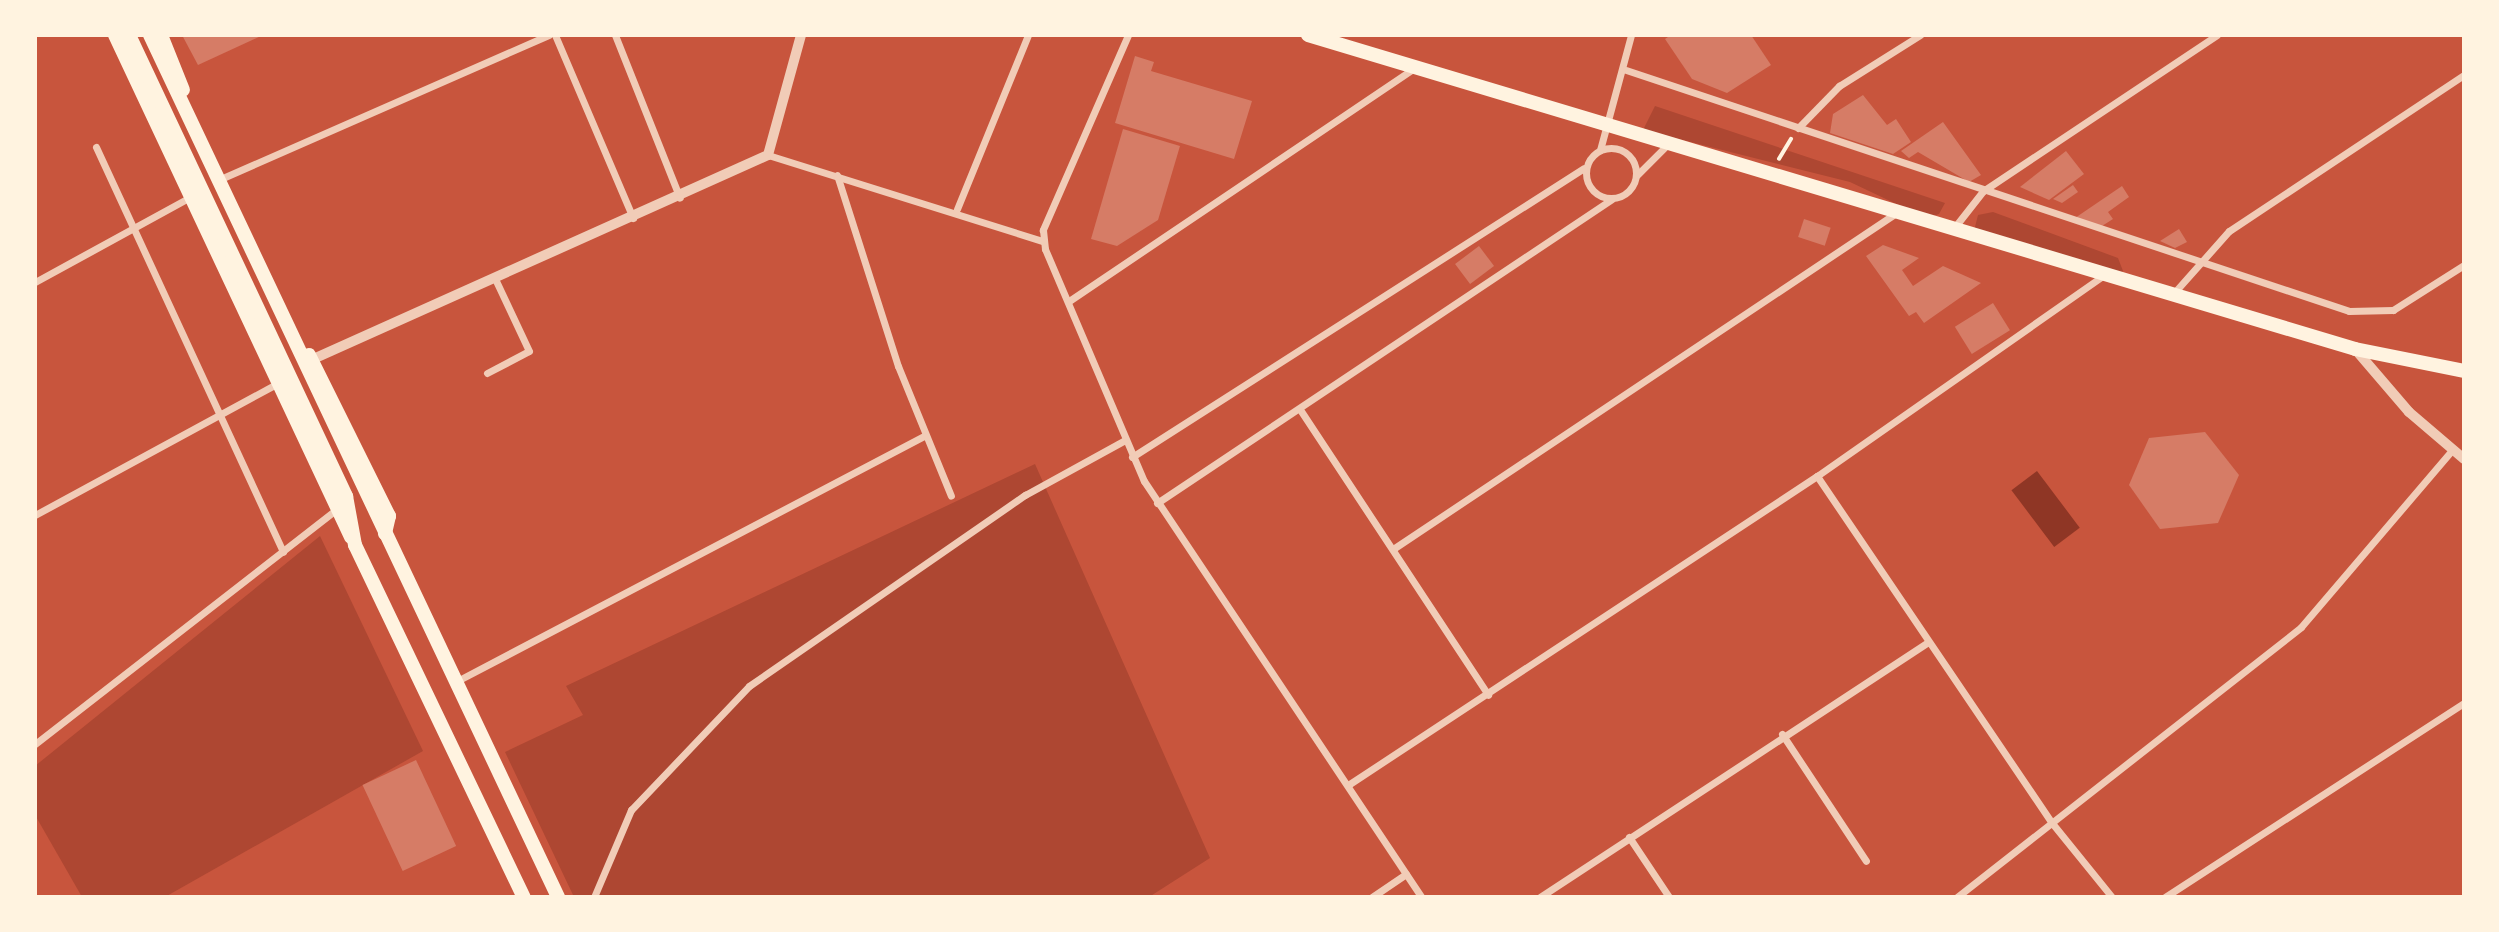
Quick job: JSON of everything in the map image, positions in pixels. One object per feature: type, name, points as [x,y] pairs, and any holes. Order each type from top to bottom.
[{"type":"main road","points":[[115,35],[193,200],[346,496],[355,545]]},
{"type":"main road","points":[[129,35],[284,379],[337,509],[524,897]]},
{"type":"main road","points":[[150,35],[308,361]]},
{"type":"main road","points":[[160,35],[385,534],[558,897]]},
{"type":"main road","points":[[1308,35],[2356,349],[2464,371]]},
{"type":"street","points":[[225,177],[549,35]]},
{"type":"street","points":[[555,35],[634,220]]},
{"type":"street","points":[[615,35],[680,199]]},
{"type":"street","points":[[768,155],[801,35]]},
{"type":"street","points":[[957,209],[1028,35]]},
{"type":"street","points":[[1042,240],[1128,35]]},
{"type":"street","points":[[1132,457],[1584,168],[1600,150],[1609,125],[1626,70],[1631,35]]},
{"type":"street","points":[[1798,128],[1839,86],[1920,35]]},
{"type":"street","points":[[1952,230],[1983,191],[2217,35]]},
{"type":"street","points":[[1069,301],[1416,67]]},
{"type":"street","points":[[1626,70],[1983,191],[2366,313],[2406,304],[2464,265]]},
{"type":"street","points":[[2172,294],[2199,260],[2229,231],[2464,75]]},
{"type":"street","points":[[1157,503],[1301,411],[1612,199],[1626,194],[1637,175],[1668,144]]},
{"type":"street","points":[[96,148],[218,417],[283,552]]},
{"type":"street","points":[[1600,150],[1629,155],[1637,175]]},
{"type":"street","points":[[308,361],[634,220],[768,155],[957,209],[1042,240],[1132,457],[1157,503],[1421,897]]},
{"type":"street","points":[[1584,168],[1591,190],[1612,199]]},
{"type":"street","points":[[837,175],[924,436],[951,496]]},
{"type":"street","points":[[35,282],[131,228],[193,200]]},
{"type":"street","points":[[1393,549],[1896,213]]},
{"type":"street","points":[[1348,785],[1817,476],[2105,274]]},
{"type":"street","points":[[487,373],[529,351],[496,281]]},
{"type":"street","points":[[2356,349],[2383,385],[2464,459]]},
{"type":"street","points":[[35,515],[284,379]]},
{"type":"street","points":[[1301,411],[1488,695]]},
{"type":"street","points":[[456,681],[924,436]]},
{"type":"street","points":[[594,897],[631,810],[749,686],[1064,470],[1125,440]]},
{"type":"street","points":[[1956,897],[2301,627],[2452,450]]},
{"type":"street","points":[[1817,476],[2052,822],[2112,897]]},
{"type":"street","points":[[35,744],[337,509]]},
{"type":"street","points":[[1540,897],[1782,734],[1928,642]]},
{"type":"street","points":[[2165,897],[2464,703]]},
{"type":"street","points":[[1782,734],[1866,861]]},
{"type":"street","points":[[1629,836],[1669,897]]},
{"type":"street","points":[[1372,897],[1406,874]]},
{"type":"path","points":[[1777,161],[1798,128]]},
{"type":"shaded area","points":[[1655,106],[1945,203],[1939,214],[1926,218],[1850,182],[1643,130]]},
{"type":"shaded area","points":[[1993,212],[2118,258],[2123,271],[2117,276],[1974,231],[1978,215]]},
{"type":"shaded area","points":[[1035,464],[1210,858],[1149,897],[574,897],[505,752],[583,715],[566,686]]},
{"type":"shaded area","points":[[2037,471],[2080,528],[2054,547],[2011,490]]},
{"type":"shaded area","points":[[320,536],[423,751],[165,897],[82,897],[35,815],[35,766]]},
{"type":"building","points":[[182,35],[263,35],[198,65]]},
{"type":"building","points":[[1671,35],[1751,35],[1771,65],[1727,93],[1692,79],[1665,39]]},
{"type":"building","points":[[1135,56],[1154,62],[1151,71],[1252,101],[1234,159],[1115,123]]},
{"type":"building","points":[[1863,95],[1887,125],[1896,119],[1911,142],[1893,154],[1830,133],[1833,114]]},
{"type":"building","points":[[1943,122],[1981,175],[1969,182],[1918,152],[1909,158],[1901,151]]},
{"type":"building","points":[[1123,129],[1180,146],[1158,220],[1117,246],[1091,239]]},
{"type":"building","points":[[2066,151],[2084,174],[2049,200],[2020,187]]},
{"type":"building","points":[[2073,185],[2078,192],[2062,203],[2053,199]]},
{"type":"building","points":[[2122,186],[2129,197],[2108,212],[2113,219],[2102,226],[2075,218]]},
{"type":"building","points":[[1804,219],[1831,228],[1825,246],[1798,237]]},
{"type":"building","points":[[2179,229],[2187,242],[2175,248],[2160,241]]},
{"type":"building","points":[[1883,245],[1919,258],[1902,270],[1913,286],[1943,266],[1981,283],[1924,323],[1916,312],[1909,316],[1866,256]]},
{"type":"building","points":[[1479,246],[1494,266],[1470,284],[1455,264]]},
{"type":"building","points":[[1993,303],[2010,330],[1972,354],[1955,327]]},
{"type":"building","points":[[2205,432],[2239,475],[2218,523],[2160,529],[2129,485],[2149,438]]},
{"type":"building","points":[[416,760],[456,846],[403,871],[363,785]]}]
